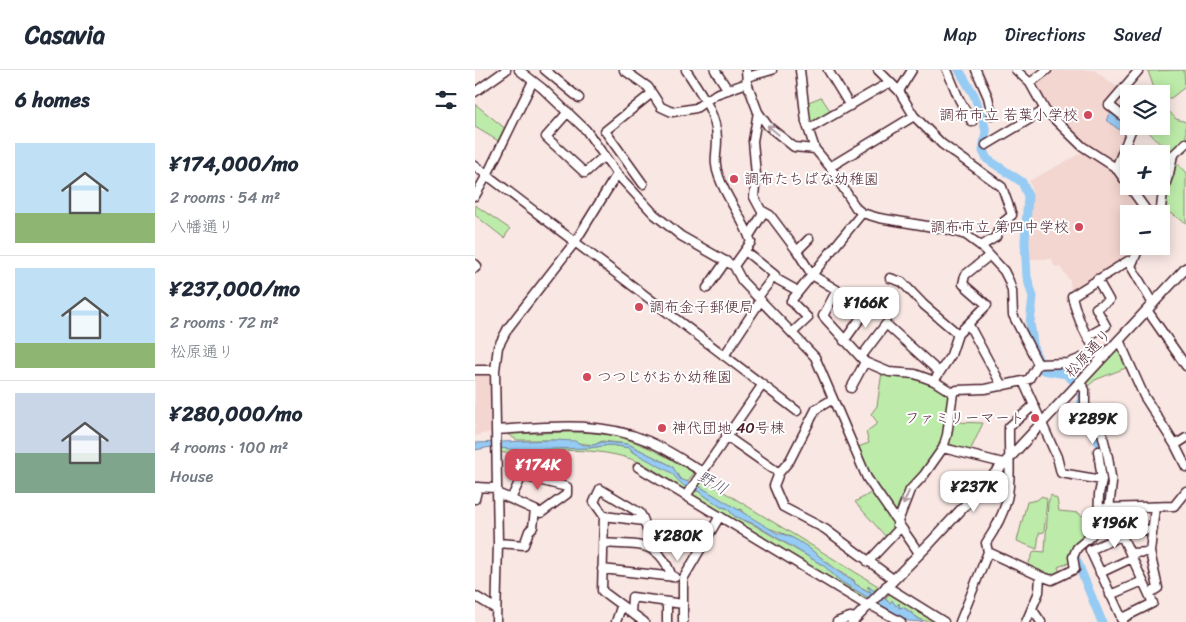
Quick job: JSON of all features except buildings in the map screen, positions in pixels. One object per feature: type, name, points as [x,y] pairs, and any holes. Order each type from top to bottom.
[{"type":"main road","name":"松原通り","points":[[869,604],[1079,382],[1099,355],[1119,340],[1186,268]]},
{"type":"main road","points":[[854,620],[869,604]]},
{"type":"street","points":[[475,92],[506,70]]},
{"type":"street","points":[[519,70],[586,130],[617,174],[669,228],[698,247],[734,266],[742,281],[815,357],[867,478],[919,553]]},
{"type":"street","points":[[545,70],[579,98]]},
{"type":"street","points":[[686,70],[706,101],[717,139],[714,160],[718,176],[751,242],[734,266]]},
{"type":"street","points":[[715,70],[727,90]]},
{"type":"street","points":[[629,71],[648,87],[661,107],[672,112],[696,108],[747,77],[772,70]]},
{"type":"street","points":[[801,70],[809,129],[815,149],[830,167],[849,199],[862,214],[918,226],[945,229],[966,235],[981,246],[1004,272],[1009,281],[1013,314],[1038,364]]},
{"type":"street","points":[[829,70],[850,106]]},
{"type":"street","points":[[878,70],[899,91],[914,116],[942,144],[1002,187],[1013,215],[1000,224],[996,237],[981,246]]},
{"type":"street","points":[[899,91],[912,70]]},
{"type":"street","points":[[947,70],[959,99],[972,122]]},
{"type":"street","points":[[976,70],[988,97],[992,115]]},
{"type":"street","points":[[1016,70],[1030,83],[1045,110],[1082,146],[1116,168],[1143,205]]},
{"type":"street","points":[[1030,83],[1047,70]]},
{"type":"street","points":[[1126,85],[1139,70]]},
{"type":"street","points":[[747,77],[758,112],[768,126],[794,147],[815,149]]},
{"type":"street","points":[[475,196],[533,81]]},
{"type":"street","points":[[809,129],[890,82]]},
{"type":"street","points":[[1120,92],[1109,105],[1120,114]]},
{"type":"street","points":[[643,184],[605,132],[652,93]]},
{"type":"street","points":[[986,145],[1045,110]]},
{"type":"street","points":[[568,112],[546,137],[585,173],[613,144]]},
{"type":"street","points":[[758,112],[753,141],[756,175],[753,193],[764,212],[770,215],[797,251],[811,275],[837,290],[823,316],[863,360],[889,372],[915,374],[934,381],[953,393]]},
{"type":"street","points":[[830,167],[914,116]]},
{"type":"street","points":[[1116,168],[1129,135]]},
{"type":"street","points":[[1161,205],[1163,191],[1173,155],[1186,143]]},
{"type":"street","points":[[475,166],[797,411]]},
{"type":"street","points":[[496,622],[498,543],[495,370],[498,347],[508,328],[575,242],[617,174]]},
{"type":"street","points":[[749,236],[764,212]]},
{"type":"street","points":[[793,332],[808,318],[791,300],[862,214]]},
{"type":"street","points":[[797,251],[809,239]]},
{"type":"street","points":[[725,356],[775,275],[745,251]]},
{"type":"street","points":[[1131,264],[1136,255]]},
{"type":"street","points":[[934,381],[951,355],[958,334],[987,305],[963,284],[965,275],[989,256]]},
{"type":"street","points":[[707,288],[726,261]]},
{"type":"street","points":[[1038,364],[1069,363],[1099,355],[1076,314],[1072,296],[1128,261],[1150,307],[1186,366]]},
{"type":"street","points":[[475,264],[477,266],[475,268]]},
{"type":"street","points":[[773,277],[798,291]]},
{"type":"street","points":[[890,278],[902,282],[924,305],[958,334]]},
{"type":"street","points":[[1088,336],[1106,326],[1096,308],[1109,300],[1097,279]]},
{"type":"street","points":[[844,341],[866,308]]},
{"type":"street","points":[[851,388],[863,360],[886,324],[939,372]]},
{"type":"street","points":[[969,325],[1002,386]]},
{"type":"street","points":[[1119,340],[1144,396],[1175,445],[1186,467]]},
{"type":"street","points":[[953,393],[957,390],[1002,386],[1029,379],[1038,364]]},
{"type":"street","points":[[475,370],[495,370]]},
{"type":"street","points":[[1023,381],[1057,457],[1061,473],[1102,480]]},
{"type":"street","points":[[988,552],[1039,576],[1052,580],[1075,569],[1073,557],[1077,548],[1095,529],[1112,483],[1102,433],[1085,409],[1085,390],[1079,382]]},
{"type":"street","points":[[686,496],[763,384]]},
{"type":"street","points":[[868,562],[899,526],[910,490],[924,475],[943,448],[947,435],[953,393]]},
{"type":"street","points":[[833,399],[816,409],[790,460],[779,473],[774,486],[783,507],[825,529],[868,562],[893,578]]},
{"type":"street","points":[[959,622],[988,552],[986,543],[1006,507],[1010,492],[1006,460],[1009,426],[1033,406]]},
{"type":"street","points":[[496,432],[567,426],[592,426],[620,431],[653,443],[700,473]]},
{"type":"street","points":[[726,436],[779,473]]},
{"type":"street","points":[[1175,445],[1186,438]]},
{"type":"street","points":[[943,448],[1006,460]]},
{"type":"street","points":[[1098,451],[1102,480],[1099,494],[1104,508],[1120,534],[1153,603],[1122,620],[1090,550],[1120,534],[1153,529]]},
{"type":"street","points":[[511,499],[522,476],[524,464]]},
{"type":"street","points":[[638,467],[901,622]]},
{"type":"street","points":[[475,500],[477,487],[496,491],[541,513],[571,491],[567,487],[522,476]]},
{"type":"street","points":[[644,622],[621,607],[602,591],[604,516],[594,502],[600,489],[637,511],[644,521],[653,548]]},
{"type":"street","points":[[1104,508],[1174,506],[1186,492]]},
{"type":"street","points":[[1149,594],[1158,588],[1150,552],[1155,507]]},
{"type":"street","points":[[498,543],[524,545],[529,531],[533,527],[535,510]]},
{"type":"street","points":[[604,516],[644,521]]},
{"type":"street","points":[[683,622],[683,579],[720,516]]},
{"type":"street","points":[[603,543],[653,548],[661,554],[672,577]]},
{"type":"street","points":[[1100,573],[1131,556],[1150,552]]},
{"type":"street","points":[[602,568],[683,579]]},
{"type":"street","points":[[1026,622],[1039,592],[1039,576]]},
{"type":"street","points":[[1111,595],[1143,581]]},
{"type":"street","points":[[885,587],[944,622]]},
{"type":"street","points":[[475,596],[497,609]]},
{"type":"street","points":[[631,613],[633,597],[683,604]]},
{"type":"street","points":[[667,602],[667,622]]},
{"type":"street","points":[[616,622],[621,607]]},
{"type":"street","points":[[1032,609],[1041,622]]},
{"type":"street","points":[[837,622],[850,617],[854,620]]},
{"type":"shaded area","name":"調布市立 若葉小学校","points":[[1052,70],[1094,70],[1120,89],[1108,104],[1120,114],[1120,135],[1126,135],[1113,162],[1085,143],[1049,109],[1035,84]]},
{"type":"shaded area","name":"調布市立 第四中学校","points":[[1085,151],[1112,169],[1120,182],[1120,195],[1128,195],[1134,205],[1120,205],[1120,255],[1126,255],[1124,259],[1071,294],[1070,281],[1060,267],[1054,266],[1052,259],[1030,259],[1029,239],[1032,189],[1029,181]]},
{"type":"shaded area","points":[[475,372],[485,372],[490,379],[490,432],[475,436]]},
{"type":"green space","points":[[1184,70],[1185,87],[1170,98],[1170,85],[1153,85],[1148,71]]},
{"type":"green space","points":[[821,97],[832,113],[809,125],[806,103]]},
{"type":"green space","points":[[475,104],[507,130],[500,142],[475,127]]},
{"type":"green space","points":[[1170,112],[1176,119],[1186,122],[1186,151],[1179,155],[1170,152],[1170,145],[1161,145],[1152,135],[1170,135]]},
{"type":"green space","points":[[1175,161],[1186,173],[1186,223],[1170,213],[1170,205],[1163,205],[1165,195],[1170,195],[1170,176]]},
{"type":"green space","points":[[475,205],[510,229],[504,238],[475,215]]},
{"type":"green space","points":[[1118,348],[1128,367],[1095,380],[1087,387],[1086,382]]},
{"type":"green space","points":[[882,372],[914,376],[950,394],[945,428],[939,447],[925,468],[903,494],[898,504],[896,530],[887,538],[855,502],[876,490],[858,447],[869,443],[866,432],[878,423],[871,414],[877,406]]},
{"type":"green space","points":[[954,422],[983,423],[970,451],[947,443]]},
{"type":"green space","points":[[571,432],[606,435],[635,442],[664,455],[694,473],[687,482],[680,479],[672,466],[628,444],[602,441],[594,445],[555,440],[517,440],[507,434]]},
{"type":"green space","points":[[610,445],[630,448],[632,452],[672,473],[686,486],[684,489],[658,472],[631,459],[599,452],[565,450],[499,453],[499,448],[589,448]]},
{"type":"green space","points":[[701,478],[878,586],[874,591],[867,587],[872,591],[870,592],[855,584],[854,580],[796,540],[749,519],[741,509],[738,510],[697,485]]},
{"type":"green space","points":[[694,491],[698,491],[721,507],[727,508],[734,516],[754,525],[824,566],[840,581],[867,597],[865,600],[691,494]]},
{"type":"green space","points":[[1051,495],[1057,499],[1059,511],[1079,513],[1080,515],[1095,519],[1072,551],[1071,562],[1058,567],[1061,575],[1052,578],[1026,569],[1034,551],[1045,552],[1048,503]]},
{"type":"green space","points":[[1042,496],[1047,499],[1044,532],[1039,533],[1037,549],[1017,541],[1027,502],[1037,500]]},
{"type":"green space","points":[[890,593],[939,622],[922,620],[903,607],[900,608],[899,603],[896,606],[892,601],[890,603],[885,599]]},
{"type":"water","points":[[1111,113],[1120,120],[1120,130],[1106,120]]},
{"type":"water","name":"野川","points":[[575,441],[583,445],[594,445],[602,442],[628,444],[672,466],[680,479],[699,486],[777,533],[788,536],[808,547],[844,576],[854,581],[855,584],[871,593],[868,586],[890,603],[892,600],[896,606],[899,603],[899,608],[903,607],[923,622],[908,621],[840,581],[824,566],[754,524],[734,516],[727,508],[721,507],[698,491],[687,488],[672,473],[633,452],[630,448],[610,445],[589,448],[517,450],[491,447],[475,450],[475,443]]},
{"type":"waterway","points":[[959,70],[974,95],[982,117],[986,131],[983,151],[987,159],[1022,182],[1028,196],[1025,242],[1027,277],[1033,297],[1030,323],[1034,350],[1043,370],[1066,374],[1074,381]]},
{"type":"waterway","points":[[1082,396],[1081,412],[1096,432],[1106,470],[1107,487],[1102,500],[1102,519],[1098,529]]},
{"type":"waterway","points":[[1076,559],[1102,622]]},
{"type":"place","name":"調布市立 若葉小学校","points":[[1088,115]]},
{"type":"place","name":"調布たちばな幼稚園","points":[[734,179]]},
{"type":"place","name":"調布市立 第四中学校","points":[[1079,227]]},
{"type":"place","name":"調布金子郵便局","points":[[639,307]]},
{"type":"place","name":"つつじがおか幼稚園","points":[[587,377]]},
{"type":"place","name":"ファミリーマート","points":[[1035,418]]},
{"type":"place","name":"神代団地 40号棟","points":[[662,428]]}]
